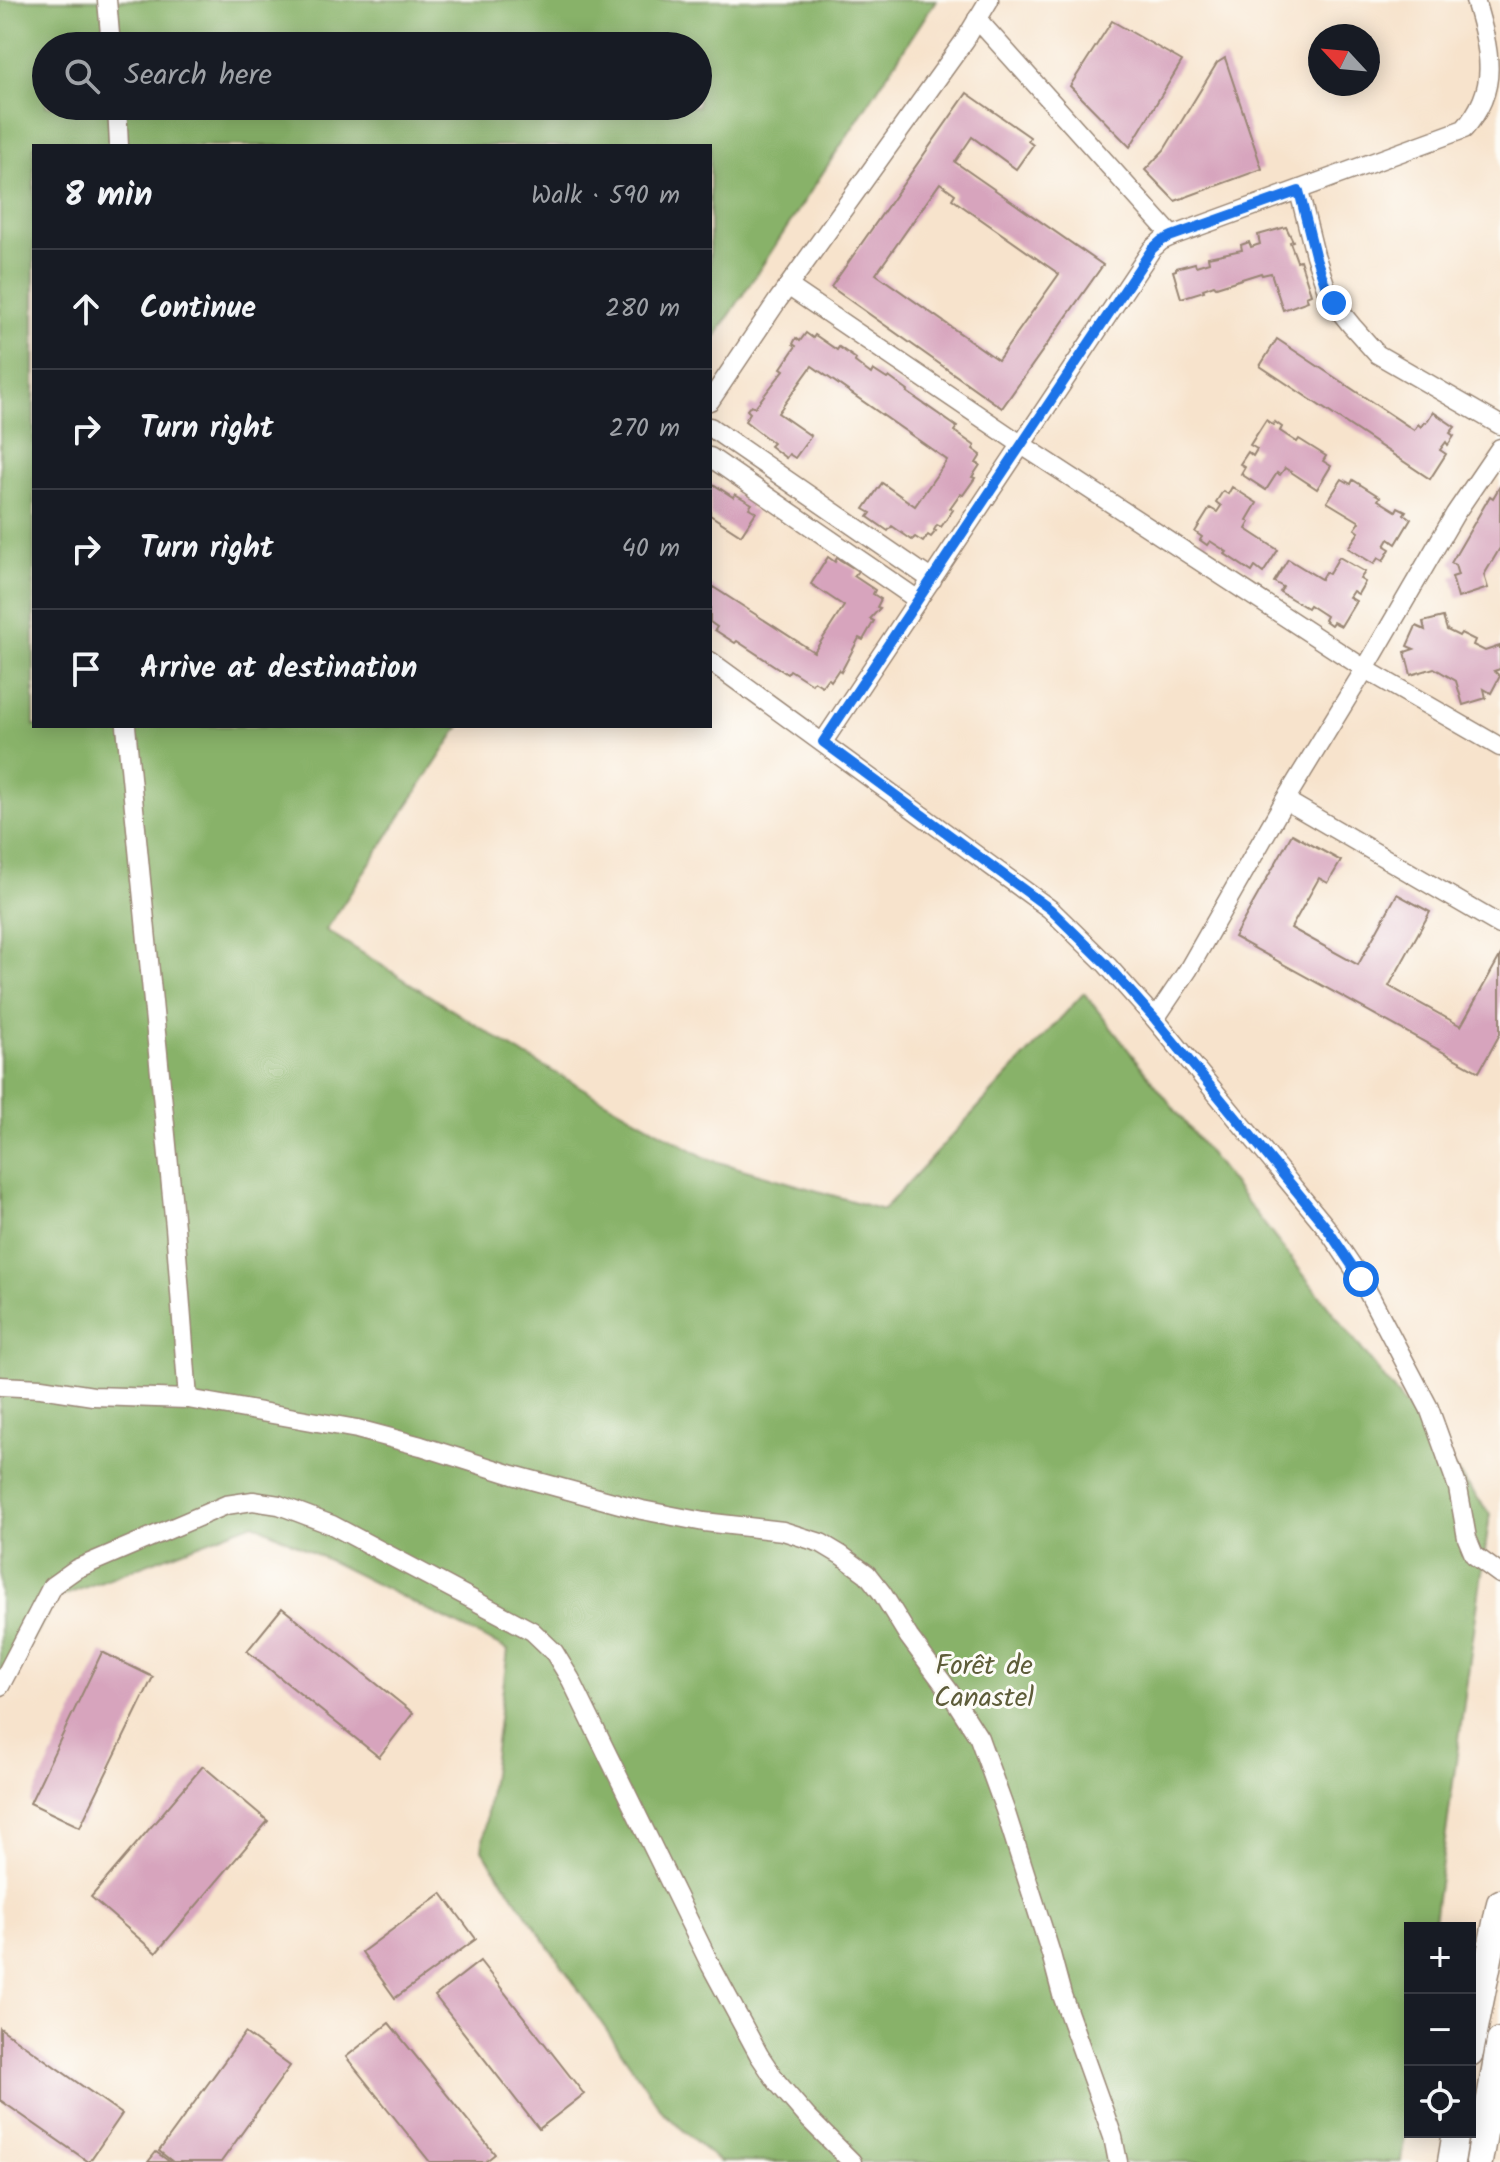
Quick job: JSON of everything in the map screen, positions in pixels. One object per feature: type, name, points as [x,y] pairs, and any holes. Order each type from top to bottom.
[{"type":"main road","points":[[1476,2023],[1500,1903]]},
{"type":"main road","points":[[1486,2159],[1500,2041]]},
{"type":"main road","points":[[1451,2162],[1455,2138]]},
{"type":"street","points":[[107,0],[110,32]]},
{"type":"street","points":[[712,398],[788,286],[965,40],[989,0]]},
{"type":"street","points":[[823,742],[1146,256],[1161,241],[1464,129],[1477,118],[1494,87],[1495,69],[1475,0]]},
{"type":"street","points":[[977,19],[1172,236]]},
{"type":"street","points":[[118,120],[119,144]]},
{"type":"street","points":[[1299,191],[1330,299],[1352,326],[1377,354],[1500,425]]},
{"type":"street","points":[[788,286],[1022,445],[1365,669],[1500,747]]},
{"type":"street","points":[[712,428],[932,580]]},
{"type":"street","points":[[1155,1019],[1188,970],[1455,514],[1500,448]]},
{"type":"street","points":[[712,458],[918,600]]},
{"type":"street","points":[[833,541],[846,521]]},
{"type":"street","points":[[712,662],[1050,909],[1106,964],[1155,1019],[1326,1227],[1361,1279],[1429,1408],[1458,1488],[1467,1538],[1474,1555],[1500,1574]]},
{"type":"street","points":[[126,728],[175,1227],[188,1399]]},
{"type":"street","points":[[1285,800],[1500,925]]},
{"type":"street","points":[[0,1386],[93,1396],[188,1399],[357,1429],[642,1510],[704,1522],[783,1531],[821,1543],[867,1574],[979,1738],[1005,1810],[1062,1995],[1113,2137],[1118,2162]]},
{"type":"street","points":[[0,1686],[52,1586],[76,1569],[226,1505],[253,1501],[279,1505],[332,1525],[532,1631],[554,1652],[571,1680],[711,1966],[759,2055],[808,2118],[852,2162]]},
{"type":"green space","name":"Forêt de Canastel","points":[[0,0],[936,0],[712,342],[712,144],[32,144],[32,728],[459,728],[326,930],[517,1051],[708,1159],[883,1210],[1084,993],[1490,1514],[1434,1922],[1404,1922],[1404,2138],[1401,2162],[719,2162],[663,2112],[482,1850],[508,1650],[254,1523],[57,1598],[0,1693]]},
{"type":"building","points":[[1112,21],[1182,61],[1130,147],[1070,86]]},
{"type":"building","points":[[1225,58],[1262,169],[1175,201],[1145,170],[1164,150],[1217,63]]},
{"type":"building","points":[[967,93],[1030,137],[1028,141],[1033,145],[1016,169],[972,137],[955,162],[1103,265],[1002,408],[831,287]],"holes":[[[940,183],[955,194],[952,199],[1059,274],[998,360],[876,274]]]},
{"type":"building","points":[[1286,227],[1311,294],[1306,296],[1308,301],[1283,310],[1271,273],[1214,285],[1181,298],[1173,271],[1176,268],[1209,262],[1208,257],[1242,250],[1241,245],[1249,242],[1251,247],[1260,244],[1258,235]]},
{"type":"building","points":[[806,333],[813,338],[815,335],[837,350],[839,347],[871,374],[873,370],[887,379],[889,377],[957,427],[954,431],[975,446],[973,449],[981,455],[976,463],[980,465],[972,477],[975,478],[950,508],[953,510],[941,527],[937,525],[936,531],[923,542],[915,537],[912,540],[892,526],[888,531],[868,517],[871,513],[864,509],[882,483],[915,506],[947,460],[812,366],[778,413],[811,436],[795,458],[789,454],[786,458],[770,446],[773,443],[745,421],[750,413],[747,410],[751,405],[755,407],[784,370],[781,368],[796,346],[793,344],[796,338],[800,341]]},
{"type":"building","points":[[1277,339],[1414,430],[1418,424],[1421,427],[1426,423],[1433,412],[1455,427],[1450,433],[1454,436],[1440,450],[1446,454],[1430,479],[1260,366]]},
{"type":"building","points":[[1266,420],[1273,425],[1275,422],[1282,427],[1280,431],[1297,442],[1299,439],[1326,456],[1323,461],[1331,466],[1317,489],[1285,468],[1280,475],[1277,473],[1266,490],[1241,474],[1245,467],[1240,464],[1248,452],[1253,456],[1257,449],[1250,445]]},
{"type":"building","points":[[1342,479],[1351,484],[1353,480],[1396,511],[1398,507],[1406,511],[1404,514],[1411,519],[1396,544],[1389,539],[1385,546],[1390,549],[1383,561],[1378,558],[1374,564],[1348,548],[1359,532],[1355,529],[1360,522],[1327,502]]},
{"type":"building","points":[[712,483],[733,497],[735,494],[752,504],[749,508],[756,512],[741,535],[712,516]]},
{"type":"building","points":[[1500,486],[1500,548],[1484,575],[1488,588],[1458,598],[1452,577],[1458,575],[1455,565],[1451,563],[1490,496],[1493,498]]},
{"type":"building","points":[[1232,487],[1257,503],[1247,520],[1250,522],[1246,529],[1278,550],[1263,573],[1255,567],[1252,572],[1210,541],[1207,545],[1195,532],[1210,508],[1217,512],[1221,506],[1216,502],[1223,491],[1228,494]]},
{"type":"building","points":[[828,557],[835,562],[837,558],[858,571],[854,576],[875,590],[873,594],[881,599],[877,607],[880,608],[870,619],[874,621],[863,640],[859,638],[841,672],[839,669],[831,681],[828,678],[822,686],[814,681],[812,684],[790,670],[787,674],[715,630],[717,627],[712,623],[712,586],[814,652],[844,606],[811,584]]},
{"type":"building","points":[[1339,557],[1365,572],[1360,579],[1365,582],[1358,594],[1353,591],[1349,597],[1356,601],[1341,626],[1333,622],[1331,625],[1324,620],[1326,616],[1309,605],[1307,608],[1280,592],[1283,587],[1274,582],[1288,559],[1321,579],[1325,572],[1329,574]]},
{"type":"building","points":[[1443,617],[1447,630],[1475,640],[1473,645],[1485,651],[1500,646],[1500,669],[1494,671],[1500,676],[1491,693],[1484,689],[1486,698],[1463,705],[1456,681],[1434,668],[1411,675],[1405,652],[1414,649],[1407,646],[1416,626],[1425,630],[1423,622]]},
{"type":"building","points":[[1292,834],[1341,861],[1328,883],[1319,878],[1291,928],[1358,965],[1397,894],[1430,912],[1389,986],[1461,1026],[1500,956],[1500,1034],[1479,1072],[1234,937]]},
{"type":"building","points":[[282,1608],[413,1713],[379,1757],[247,1651]]},
{"type":"building","points":[[102,1652],[153,1677],[80,1827],[30,1803]]},
{"type":"building","points":[[203,1766],[268,1821],[156,1953],[91,1897]]},
{"type":"building","points":[[442,1893],[476,1939],[395,1998],[362,1952]]},
{"type":"building","points":[[480,1961],[584,2094],[539,2129],[435,1996]]},
{"type":"building","points":[[389,2023],[495,2154],[485,2162],[430,2162],[346,2057]]},
{"type":"building","points":[[0,2028],[122,2114],[89,2162],[0,2100]]},
{"type":"building","points":[[245,2033],[290,2066],[221,2162],[173,2162],[159,2151]]},
{"type":"building","points":[[156,2152],[170,2162],[148,2162]]},
{"type":"route","points":[[1334,303],[1315,255],[1299,191],[1161,241],[1140,266],[823,742],[1050,909],[1106,964],[1326,1227],[1361,1279]]}]
